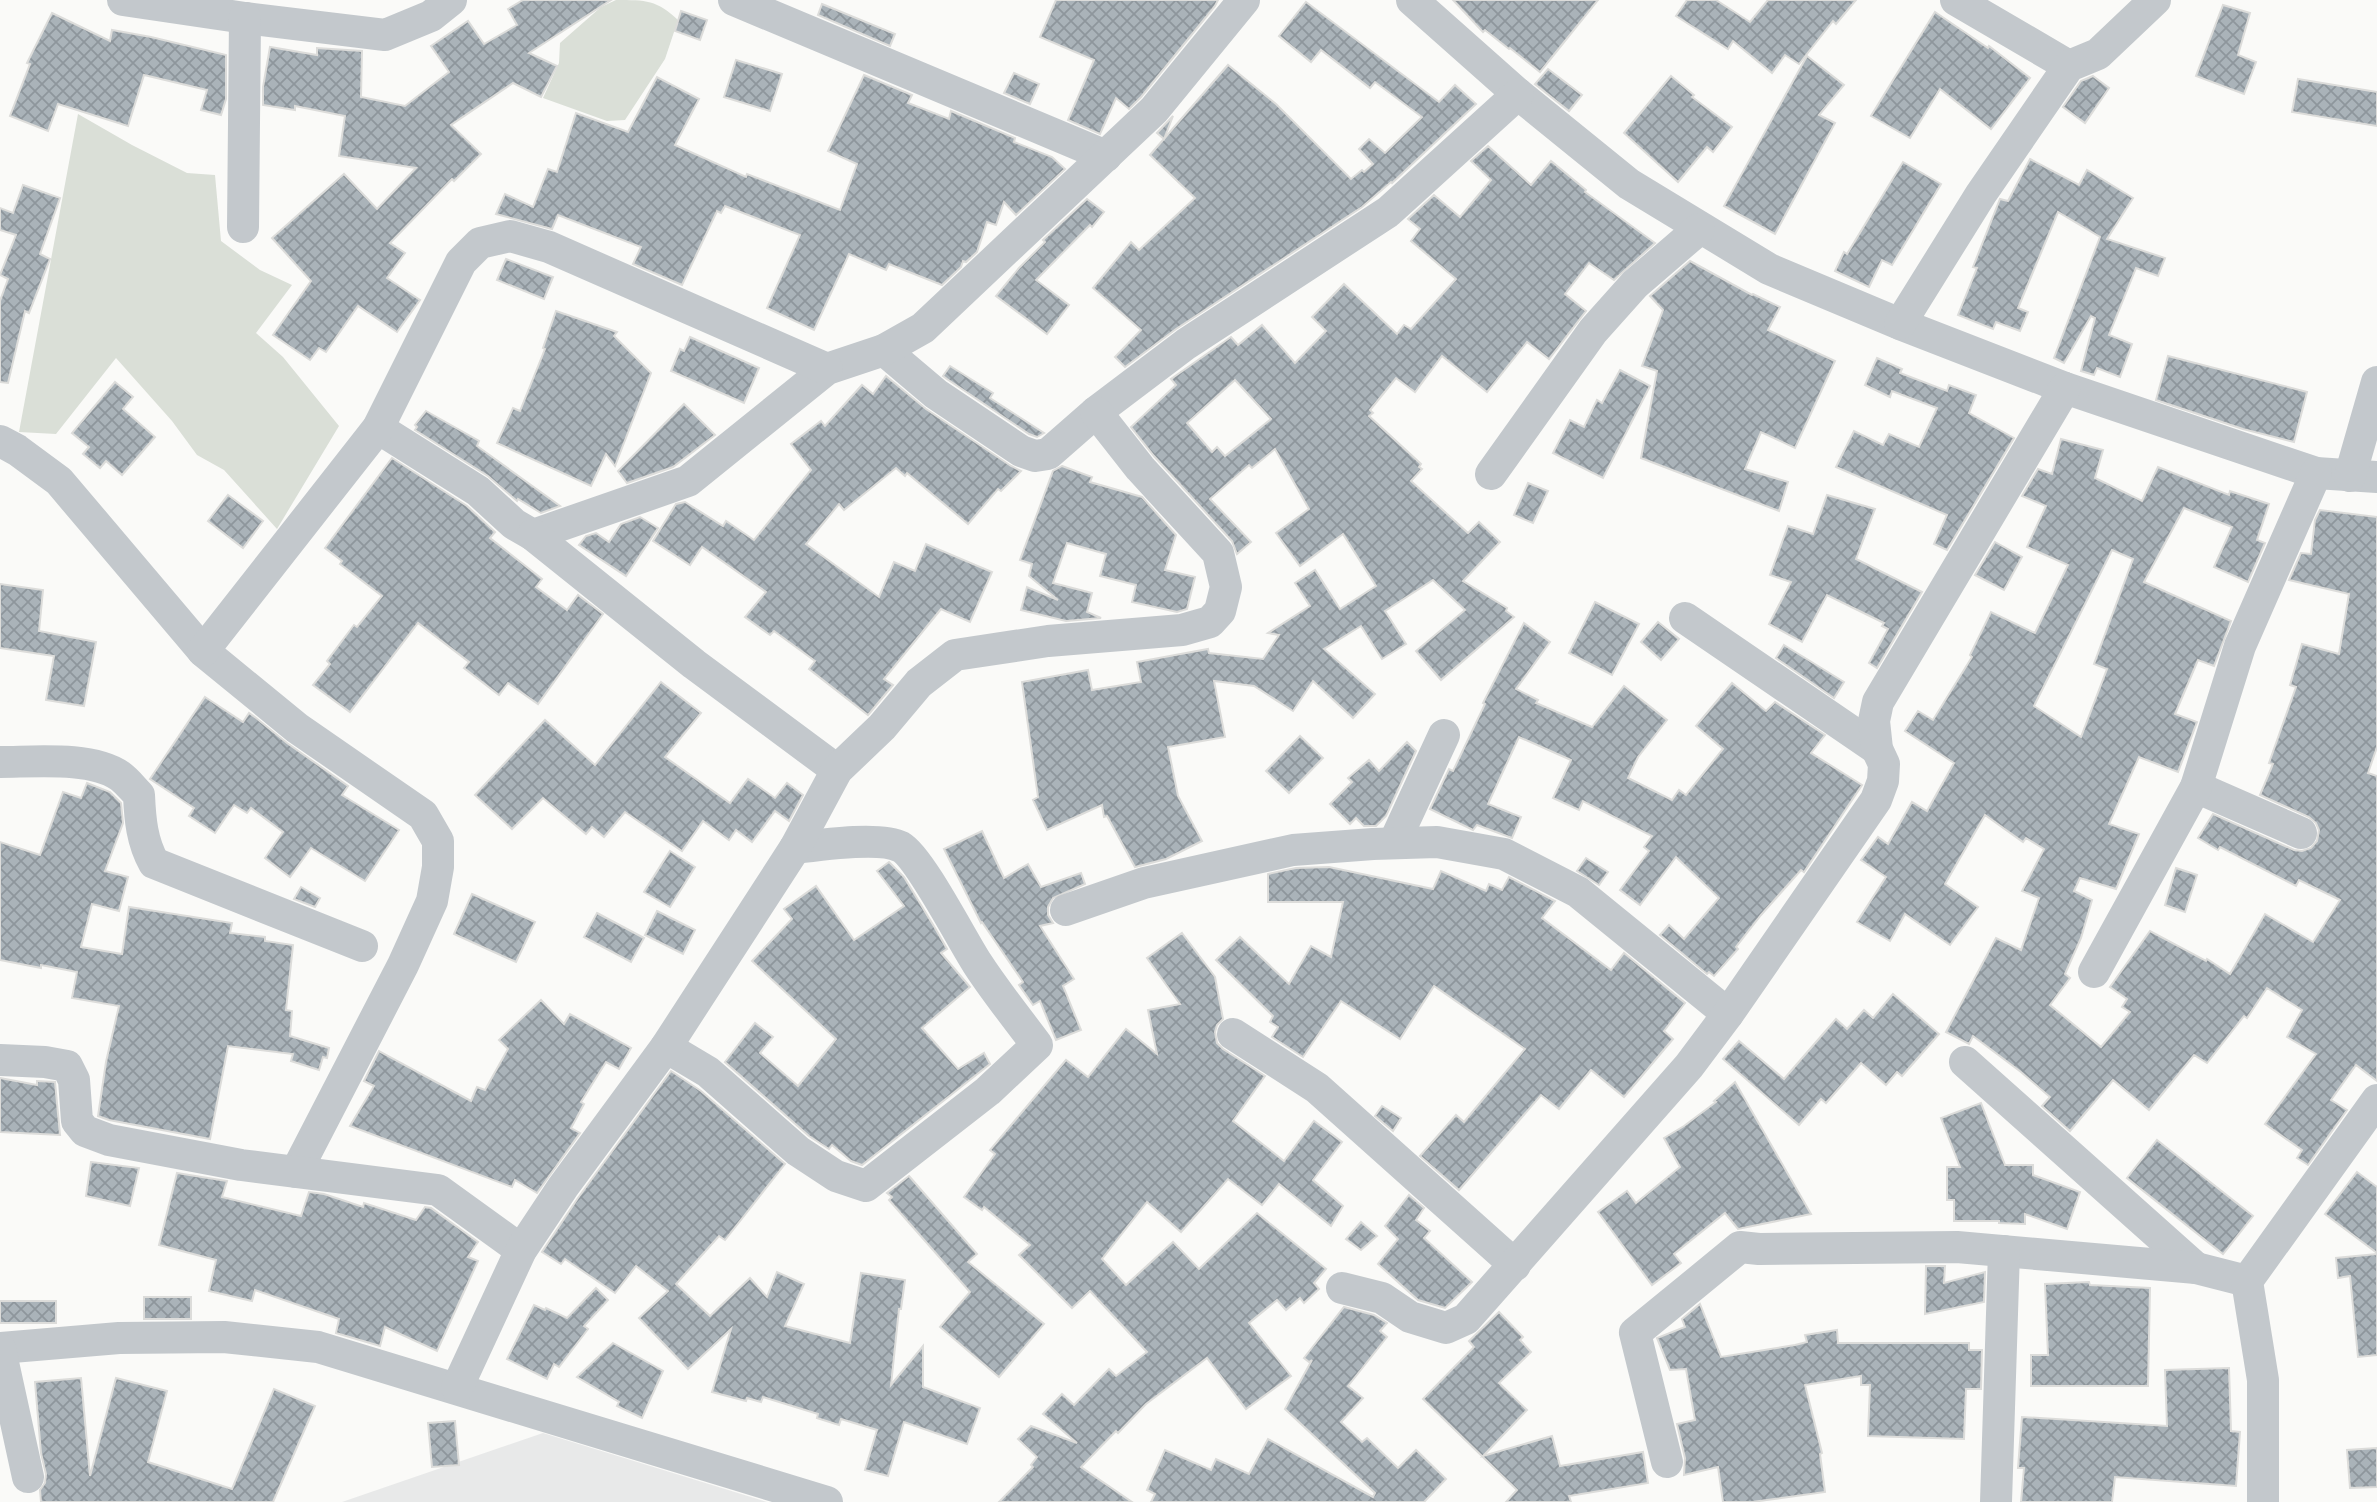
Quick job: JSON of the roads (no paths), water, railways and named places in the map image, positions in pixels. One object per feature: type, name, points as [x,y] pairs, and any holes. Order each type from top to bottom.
[{"type":"street","points":[[123,0],[385,35],[431,16],[451,0]]},
{"type":"street","points":[[734,0],[1106,156]]},
{"type":"street","points":[[533,535],[688,481],[827,369],[884,350],[923,328],[1154,110],[1244,0]]},
{"type":"street","points":[[1412,0],[1518,94],[1629,184],[1699,229],[1769,269],[1900,324],[2065,388],[2316,473],[2364,477],[2377,382]]},
{"type":"street","points":[[1956,0],[2069,66]]},
{"type":"street","points":[[1900,324],[1981,194],[2069,66],[2098,54],[2155,0]]},
{"type":"street","points":[[243,228],[245,18]]},
{"type":"street","points":[[884,350],[936,394],[1021,451],[1035,456],[1048,454],[1096,412],[1186,344],[1388,212],[1518,94]]},
{"type":"street","points":[[1491,474],[1593,331],[1636,284],[1699,229]]},
{"type":"street","points":[[203,651],[378,428],[461,262],[480,243],[510,236],[549,247],[827,369]]},
{"type":"street","points":[[1342,1287],[1382,1298],[1410,1317],[1447,1328],[1466,1319],[1689,1066],[1728,1014],[1875,800],[1883,781],[1884,764],[1877,748],[1874,721],[1878,702],[2065,388]]},
{"type":"street","points":[[457,1388],[522,1250],[666,1047],[794,848],[837,770],[882,727],[919,683],[955,655],[1048,641],[1182,630],[1210,622],[1220,611],[1226,587],[1218,552],[1140,468],[1096,412]]},
{"type":"street","points":[[378,428],[478,491],[514,524],[533,535],[694,664],[837,770]]},
{"type":"street","points":[[0,441],[17,450],[58,481],[203,651],[297,728],[423,815],[438,841],[438,867],[432,901],[403,965],[296,1172]]},
{"type":"street","points":[[2094,972],[2196,787],[2240,646],[2316,473]]},
{"type":"street","points":[[1685,618],[1877,748]]},
{"type":"street","points":[[1394,843],[1444,736]]},
{"type":"street","points":[[0,762],[64,762],[94,766],[119,775],[139,796],[140,822],[148,853],[154,863],[362,946]]},
{"type":"street","points":[[2196,787],[2301,834]]},
{"type":"street","points":[[1066,910],[1144,883],[1293,850],[1437,842],[1504,854],[1577,892],[1728,1014]]},
{"type":"street","points":[[666,1047],[708,1072],[798,1151],[836,1177],[866,1186],[988,1091],[1037,1045],[977,963],[917,864],[902,848],[887,843],[839,843],[794,848]]},
{"type":"street","points":[[1233,1034],[1317,1088],[1515,1265]]},
{"type":"street","points":[[0,1060],[67,1066],[74,1080],[77,1121],[85,1131],[109,1140],[241,1165],[438,1190],[522,1250]]},
{"type":"street","points":[[1965,1062],[2196,1268]]},
{"type":"street","points":[[2263,1502],[2263,1380],[2247,1281],[2377,1100]]},
{"type":"street","points":[[1667,1462],[1635,1333],[1740,1247],[1957,1247],[2196,1268],[2247,1281]]},
{"type":"street","points":[[1996,1502],[2004,1251]]},
{"type":"street","points":[[28,1477],[0,1348],[119,1338],[224,1337],[318,1347],[827,1502]]}]
